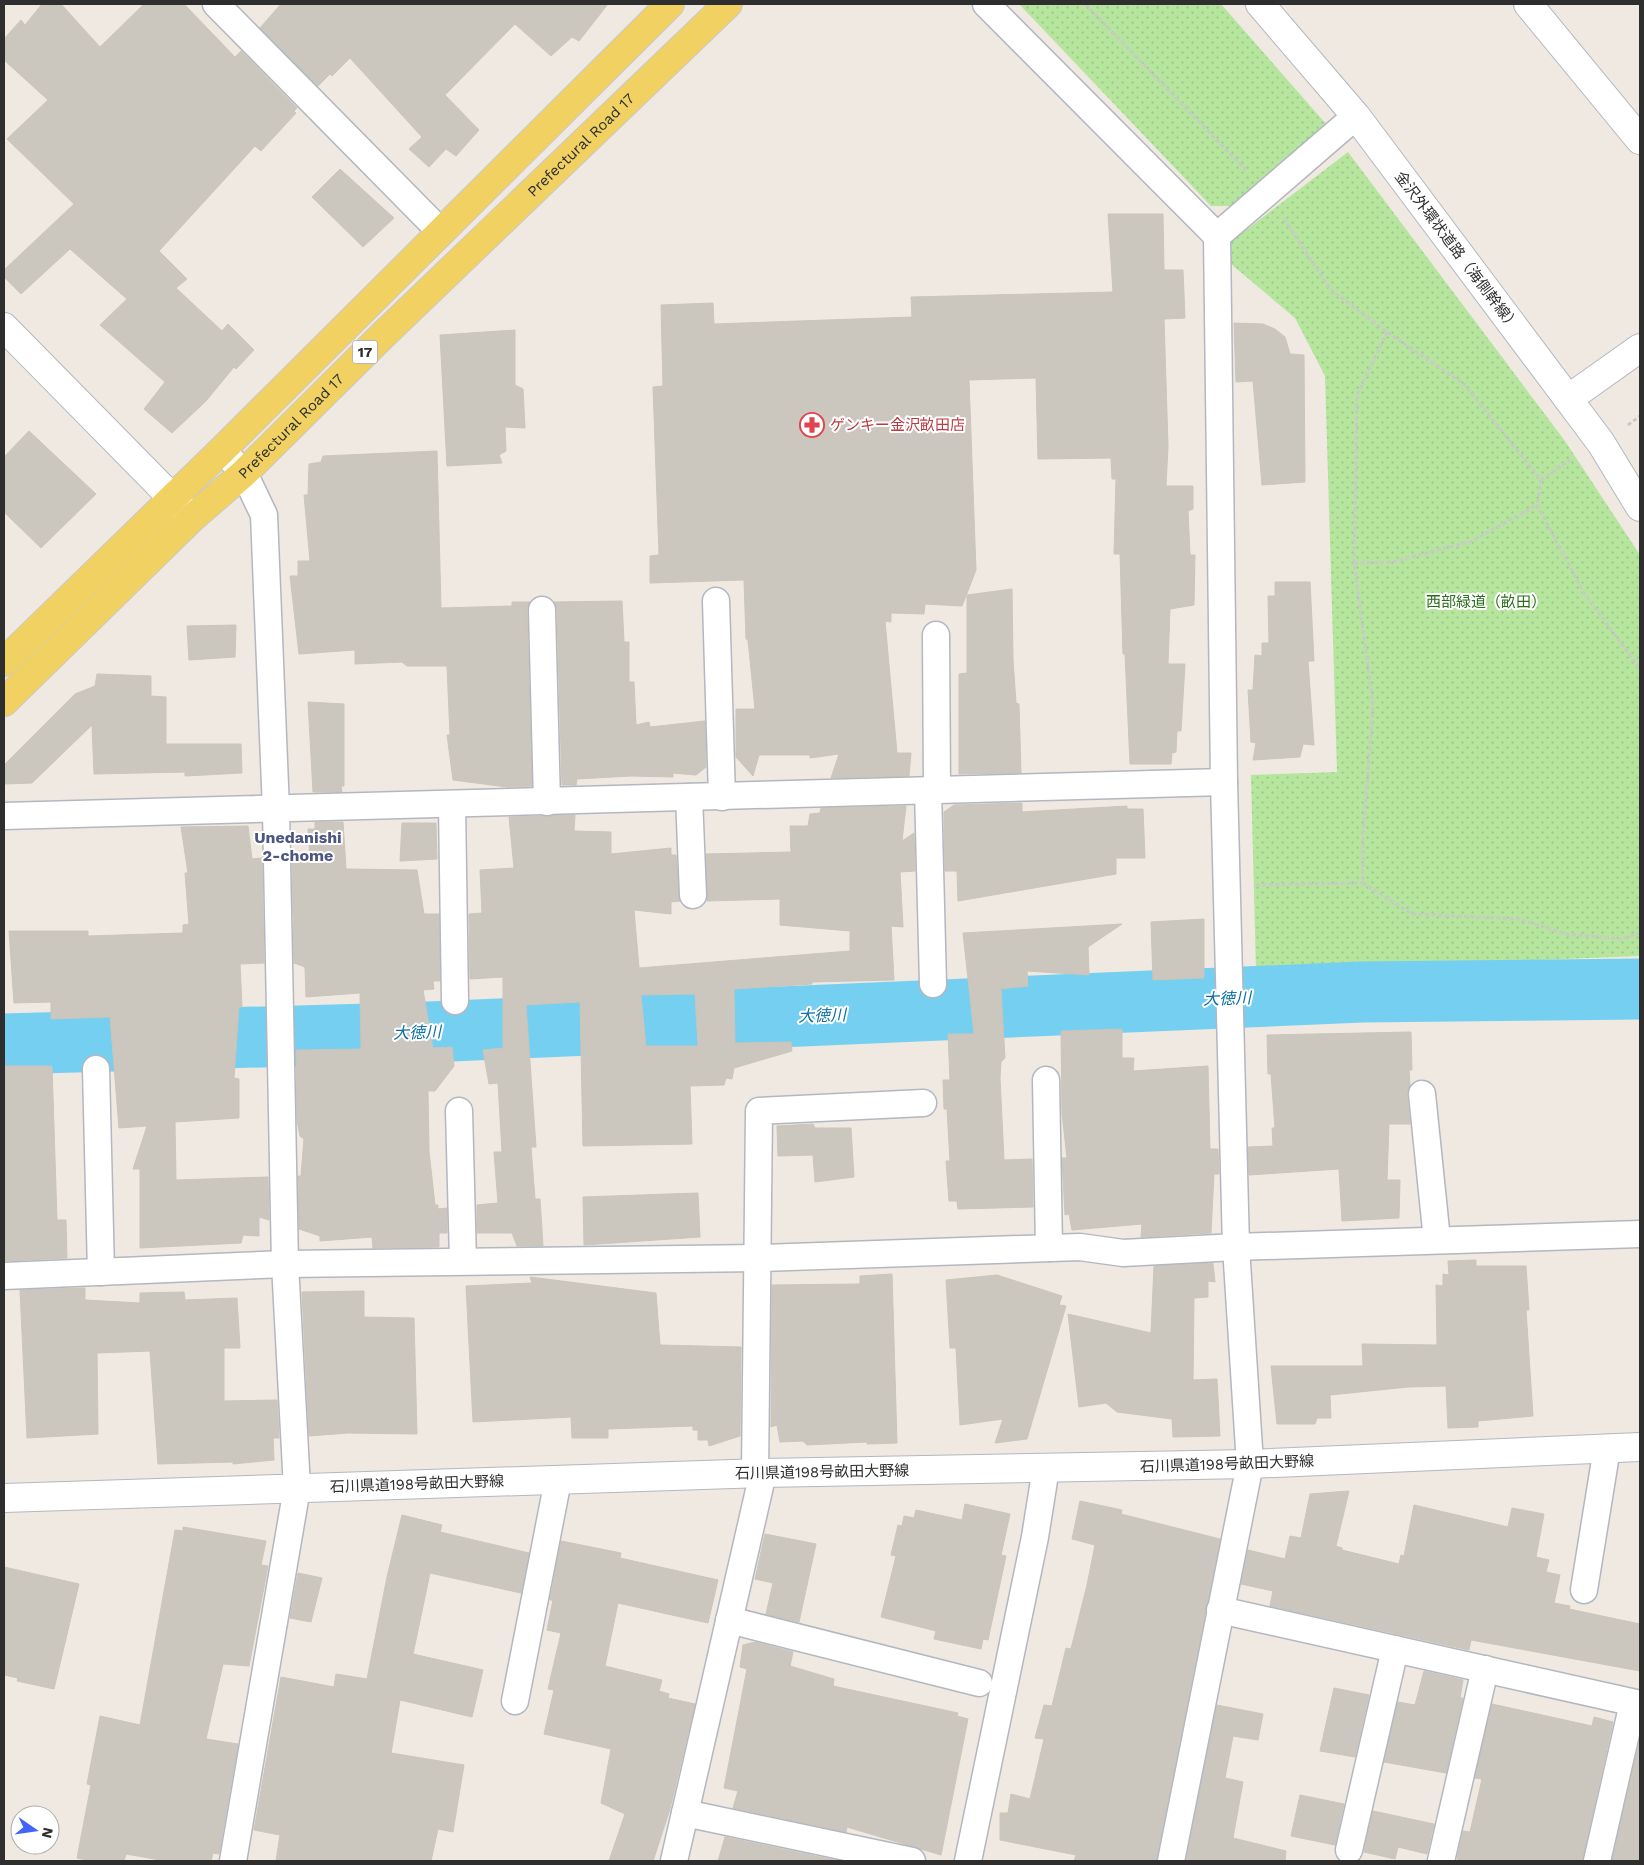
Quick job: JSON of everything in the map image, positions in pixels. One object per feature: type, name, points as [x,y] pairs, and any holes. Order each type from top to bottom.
[{"type":"main road","name":"Prefectural Road 17","points":[[4,662],[222,450],[670,4]]},
{"type":"main road","name":"Prefectural Road 17","points":[[4,702],[192,518],[244,473],[381,336],[728,4]]},
{"type":"main road","name":"金沢外環状道路（海側幹線）","points":[[1260,4],[1356,116],[1601,443],[1640,507]]},
{"type":"main road","points":[[1528,4],[1640,140]]},
{"type":"main road","points":[[4,327],[171,499],[192,518]]},
{"type":"main road","points":[[1568,399],[1640,348]]},
{"type":"main road","name":"石川県道198号畝田大野線","points":[[4,1498],[759,1473],[1250,1464],[1640,1447]]},
{"type":"street","points":[[216,4],[440,232]]},
{"type":"street","points":[[986,4],[1217,236],[1224,782],[1236,1246],[1250,1464],[1171,1861]]},
{"type":"street","points":[[1217,236],[1356,116]]},
{"type":"street","points":[[222,450],[244,473],[264,515],[276,810],[285,1264],[297,1488],[233,1861]]},
{"type":"street","points":[[716,601],[722,797]]},
{"type":"street","points":[[542,610],[547,802]]},
{"type":"street","points":[[934,984],[933,790],[936,635]]},
{"type":"street","points":[[4,816],[276,810],[1224,782]]},
{"type":"street","points":[[689,797],[692,895]]},
{"type":"street","points":[[452,804],[455,1001]]},
{"type":"street","points":[[96,1069],[101,1272]]},
{"type":"street","points":[[1046,1080],[1050,1248]]},
{"type":"street","points":[[1422,1094],[1437,1240]]},
{"type":"street","points":[[674,1861],[729,1620],[759,1473],[759,1111],[923,1103]]},
{"type":"street","points":[[459,1110],[463,1261]]},
{"type":"street","points":[[4,1276],[285,1264],[759,1258],[1080,1247],[1123,1253],[1236,1246],[1640,1234]]},
{"type":"street","points":[[1584,1590],[1607,1448]]},
{"type":"street","points":[[968,1861],[1036,1537],[1046,1468]]},
{"type":"street","points":[[515,1700],[558,1480]]},
{"type":"street","points":[[1220,1610],[1637,1703],[1597,1861]]},
{"type":"street","points":[[729,1620],[979,1683]]},
{"type":"street","points":[[1349,1850],[1395,1649]]},
{"type":"street","points":[[1441,1861],[1485,1669]]},
{"type":"street","points":[[685,1813],[912,1861]]},
{"type":"path","points":[[1085,4],[1267,193],[1330,290],[1387,332],[1464,384],[1541,480],[1537,505],[1584,593],[1640,669]]},
{"type":"path","points":[[1363,883],[1364,835],[1373,704],[1354,563],[1357,395],[1387,332]]},
{"type":"path","points":[[1354,563],[1393,562],[1472,541],[1537,505]]},
{"type":"path","points":[[1228,887],[1363,883],[1412,914],[1519,919],[1566,934],[1621,939],[1640,933]]},
{"type":"green space","points":[[1019,4],[1221,4],[1327,125],[1234,206],[1211,206]]},
{"type":"green space","name":"西部緑道（畝田）","points":[[1348,152],[1565,441],[1640,555],[1640,956],[1256,971],[1251,775],[1337,772],[1325,376],[1295,318],[1231,264],[1228,244]]},
{"type":"building","points":[[42,4],[61,4],[100,47],[144,4],[184,4],[235,57],[241,51],[297,108],[294,111],[296,113],[261,151],[255,146],[159,251],[187,279],[176,288],[222,331],[228,324],[254,350],[236,369],[234,367],[206,401],[172,433],[144,409],[165,382],[100,325],[127,299],[70,249],[21,294],[4,277],[4,270],[74,204],[7,139],[48,100],[4,60],[4,39],[21,20],[25,25]]},
{"type":"building","points":[[281,4],[608,4],[579,41],[572,37],[551,56],[515,24],[445,95],[479,130],[456,156],[446,149],[429,167],[409,149],[422,137],[350,58],[332,76],[330,74],[318,86],[260,28]]},
{"type":"building","points":[[340,169],[394,218],[363,247],[312,197]]},
{"type":"building","points":[[1108,214],[1163,214],[1164,270],[1183,270],[1185,318],[1164,319],[1168,446],[1166,486],[1193,486],[1193,509],[1188,511],[1190,555],[1195,555],[1194,605],[1170,609],[1168,664],[1185,664],[1181,731],[1177,731],[1176,752],[1172,753],[1171,764],[1130,764],[1125,654],[1123,654],[1120,554],[1114,554],[1116,479],[1112,479],[1111,458],[1038,459],[1036,378],[969,380],[976,570],[962,606],[925,604],[924,614],[891,613],[891,622],[885,621],[897,753],[911,753],[909,776],[831,778],[839,754],[810,758],[810,755],[759,755],[753,776],[736,757],[736,709],[755,709],[748,640],[746,639],[744,580],[650,583],[650,556],[659,555],[653,387],[663,386],[661,305],[713,303],[714,324],[912,317],[911,297],[1113,292]]},
{"type":"building","points":[[1234,323],[1263,324],[1275,329],[1285,337],[1290,354],[1304,355],[1305,482],[1262,485],[1253,381],[1236,382]]},
{"type":"building","points":[[515,330],[515,385],[523,389],[525,428],[505,427],[506,451],[499,455],[502,463],[447,466],[440,335]]},
{"type":"building","points":[[29,431],[96,494],[41,548],[4,512],[4,457]]},
{"type":"building","points":[[437,451],[441,608],[512,606],[512,602],[530,602],[527,610],[532,786],[507,787],[453,780],[447,735],[450,735],[447,666],[407,666],[402,662],[355,664],[355,650],[299,654],[290,576],[298,576],[298,561],[310,561],[304,495],[308,495],[309,464],[321,462],[323,456]]},
{"type":"building","points":[[1275,582],[1310,582],[1314,661],[1308,661],[1314,745],[1303,744],[1300,757],[1253,760],[1256,743],[1251,742],[1248,690],[1253,690],[1255,655],[1262,656],[1262,643],[1269,643],[1268,596],[1275,596]]},
{"type":"building","points":[[1012,589],[1013,660],[1016,703],[1019,704],[1021,773],[959,774],[959,674],[967,673],[967,595]]},
{"type":"building","points":[[622,601],[624,642],[629,642],[629,682],[634,682],[636,725],[649,722],[650,727],[705,721],[706,767],[696,775],[673,773],[673,777],[631,776],[577,779],[576,785],[562,785],[557,610],[554,602]]},
{"type":"building","points":[[236,625],[235,657],[189,660],[187,626]]},
{"type":"building","points":[[97,674],[151,676],[151,696],[166,697],[166,744],[241,744],[242,773],[185,776],[185,772],[94,774],[92,725],[32,783],[4,784],[4,765],[75,694],[95,686]]},
{"type":"building","points":[[308,702],[344,704],[344,786],[341,786],[342,792],[313,792]]},
{"type":"building","points":[[1022,803],[1022,812],[1127,806],[1127,809],[1143,809],[1145,858],[1116,858],[1116,874],[958,901],[957,871],[945,871],[944,812],[954,805]]},
{"type":"building","points":[[906,806],[902,841],[914,833],[915,871],[900,872],[903,927],[891,926],[894,980],[812,982],[812,984],[734,989],[735,1043],[791,1042],[792,1051],[734,1068],[732,1079],[726,1078],[724,1085],[690,1086],[692,1144],[583,1146],[580,1002],[526,1005],[536,1147],[531,1147],[535,1199],[540,1199],[543,1246],[517,1246],[512,1233],[477,1233],[477,1205],[498,1203],[494,1152],[502,1152],[498,1083],[489,1084],[483,1050],[503,1048],[503,977],[470,979],[469,914],[482,913],[480,870],[514,868],[509,817],[575,815],[574,831],[611,832],[611,854],[671,848],[671,855],[676,855],[680,901],[671,902],[671,914],[634,910],[639,968],[850,951],[850,931],[780,925],[780,899],[707,901],[706,854],[791,852],[790,826],[808,826],[810,814],[820,813],[821,808]],"holes":[[[695,994],[698,1046],[646,1046],[641,995]]]},
{"type":"building","points":[[315,822],[343,822],[346,869],[417,870],[424,914],[439,914],[440,981],[433,981],[434,989],[423,990],[433,1048],[452,1047],[454,1066],[435,1091],[428,1091],[429,1151],[435,1205],[438,1205],[438,1209],[447,1208],[447,1233],[439,1233],[439,1247],[373,1248],[372,1237],[320,1241],[320,1236],[299,1229],[298,1176],[301,1176],[304,1139],[300,1136],[297,1120],[296,1050],[361,1049],[360,993],[306,997],[305,967],[294,963],[292,858],[310,858],[308,829],[315,829]]},
{"type":"building","points":[[402,823],[436,823],[437,859],[400,861]]},
{"type":"building","points":[[248,826],[252,859],[262,858],[264,963],[240,964],[242,1007],[239,1007],[234,1078],[239,1079],[239,1118],[175,1122],[176,1180],[268,1177],[269,1220],[259,1217],[259,1236],[243,1235],[241,1243],[140,1248],[140,1169],[133,1169],[147,1126],[119,1128],[110,1017],[51,1019],[51,1002],[14,1003],[9,931],[88,931],[88,936],[183,933],[183,925],[189,924],[185,873],[188,873],[181,827]]},
{"type":"building","points":[[1204,919],[1204,978],[1153,980],[1151,922]]},
{"type":"building","points":[[1122,924],[1088,947],[1089,975],[1027,971],[1028,986],[1001,989],[1005,1058],[1001,1062],[1000,1078],[1004,1160],[1032,1159],[1033,1207],[958,1209],[957,1201],[949,1201],[946,1161],[950,1161],[947,1109],[944,1109],[943,1080],[950,1080],[948,1034],[974,1034],[963,933]]},
{"type":"building","points":[[1122,1029],[1122,1058],[1134,1058],[1133,1071],[1208,1066],[1210,1149],[1218,1149],[1219,1174],[1214,1174],[1211,1233],[1141,1237],[1142,1224],[1072,1230],[1069,1214],[1065,1215],[1062,1158],[1067,1158],[1062,1113],[1061,1031]]},
{"type":"building","points":[[1411,1032],[1412,1070],[1409,1070],[1410,1086],[1407,1096],[1410,1124],[1389,1124],[1387,1180],[1400,1180],[1399,1218],[1342,1221],[1339,1169],[1249,1175],[1248,1147],[1273,1146],[1272,1128],[1275,1128],[1271,1074],[1268,1074],[1267,1035]]},
{"type":"building","points":[[4,1066],[52,1066],[57,1220],[66,1220],[67,1258],[4,1261]]},
{"type":"building","points":[[813,1124],[815,1128],[851,1128],[854,1177],[815,1182],[813,1155],[778,1156],[777,1126]]},
{"type":"building","points":[[698,1193],[700,1237],[584,1245],[583,1197]]},
{"type":"building","points":[[1476,1260],[1476,1266],[1526,1266],[1529,1310],[1526,1310],[1533,1416],[1478,1421],[1478,1427],[1448,1428],[1446,1386],[1408,1387],[1330,1395],[1331,1418],[1317,1418],[1315,1424],[1277,1424],[1271,1366],[1363,1366],[1362,1344],[1437,1345],[1436,1285],[1443,1286],[1443,1274],[1449,1275],[1448,1261]]},
{"type":"building","points":[[1213,1263],[1215,1282],[1208,1281],[1208,1297],[1194,1298],[1193,1380],[1217,1379],[1220,1436],[1173,1437],[1172,1419],[1117,1412],[1106,1403],[1079,1407],[1068,1314],[1151,1333],[1154,1266]]},
{"type":"building","points":[[892,1274],[897,1443],[867,1444],[867,1442],[807,1445],[803,1441],[780,1442],[777,1425],[771,1427],[772,1285],[860,1284],[860,1276]]},
{"type":"building","points":[[997,1275],[1062,1296],[1059,1305],[1066,1306],[1027,1439],[995,1443],[1003,1419],[960,1425],[956,1348],[950,1348],[946,1280]]},
{"type":"building","points":[[530,1277],[656,1293],[660,1345],[741,1347],[740,1436],[709,1446],[708,1440],[698,1440],[698,1430],[693,1430],[693,1426],[608,1429],[608,1438],[572,1438],[571,1417],[473,1422],[466,1286],[532,1283]]},
{"type":"building","points":[[85,1288],[85,1300],[140,1303],[140,1293],[184,1292],[185,1300],[237,1298],[240,1348],[224,1348],[224,1401],[277,1400],[279,1438],[273,1438],[274,1460],[233,1464],[233,1462],[158,1464],[150,1351],[97,1353],[98,1434],[27,1438],[20,1290]]},
{"type":"building","points":[[364,1291],[364,1317],[414,1318],[417,1434],[348,1433],[309,1436],[302,1292]]},
{"type":"building","points":[[1349,1491],[1336,1546],[1342,1548],[1342,1550],[1399,1564],[1401,1555],[1404,1556],[1414,1505],[1508,1527],[1512,1508],[1544,1514],[1536,1557],[1549,1560],[1546,1572],[1560,1575],[1554,1603],[1570,1606],[1569,1609],[1640,1624],[1640,1671],[1471,1640],[1469,1650],[1270,1606],[1273,1591],[1241,1584],[1248,1550],[1285,1559],[1290,1536],[1301,1538],[1310,1494]]},
{"type":"building","points":[[1080,1501],[1122,1510],[1121,1514],[1220,1539],[1156,1861],[1074,1861],[1076,1855],[1000,1840],[1000,1813],[1008,1813],[1011,1794],[1030,1799],[1044,1739],[1035,1738],[1044,1705],[1052,1706],[1066,1648],[1071,1649],[1087,1585],[1095,1545],[1072,1539]]},
{"type":"building","points":[[965,1504],[1010,1514],[1001,1555],[1006,1556],[988,1640],[983,1639],[981,1649],[934,1639],[936,1631],[881,1617],[896,1556],[891,1555],[898,1525],[902,1526],[904,1516],[914,1518],[916,1510],[962,1520]]},
{"type":"building","points":[[402,1515],[442,1525],[440,1532],[529,1553],[521,1593],[430,1573],[413,1654],[483,1670],[472,1717],[400,1700],[391,1753],[464,1765],[453,1832],[438,1829],[431,1861],[276,1861],[280,1835],[254,1830],[281,1677],[334,1687],[336,1674],[367,1679],[387,1577]]},
{"type":"building","points":[[183,1527],[266,1541],[261,1565],[268,1566],[249,1666],[223,1664],[206,1739],[238,1744],[219,1854],[213,1853],[211,1861],[166,1861],[126,1854],[124,1861],[91,1861],[77,1858],[91,1785],[87,1784],[100,1716],[140,1725],[175,1530],[183,1531]]},
{"type":"building","points":[[765,1534],[816,1544],[799,1622],[766,1614],[773,1583],[755,1579]]},
{"type":"building","points":[[561,1541],[621,1553],[620,1558],[718,1580],[708,1623],[618,1603],[605,1666],[662,1680],[659,1691],[669,1694],[668,1698],[695,1704],[670,1809],[653,1861],[609,1861],[625,1814],[601,1803],[611,1749],[544,1734],[554,1690],[548,1689],[561,1633],[547,1630],[553,1600],[550,1600]]},
{"type":"building","points":[[4,1567],[79,1584],[54,1689],[17,1681],[18,1678],[4,1675]]},
{"type":"building","points":[[298,1573],[322,1578],[311,1622],[290,1618]]},
{"type":"building","points":[[755,1642],[793,1652],[790,1666],[834,1679],[833,1686],[958,1713],[957,1716],[968,1719],[941,1855],[847,1827],[846,1832],[733,1808],[738,1791],[724,1788],[747,1669],[740,1667],[743,1645]]},
{"type":"building","points":[[1424,1671],[1463,1680],[1460,1698],[1463,1698],[1446,1773],[1384,1762],[1398,1702],[1415,1705]]},
{"type":"building","points":[[1334,1688],[1369,1695],[1355,1757],[1320,1751]]},
{"type":"building","points":[[1492,1704],[1592,1726],[1594,1717],[1613,1722],[1582,1861],[1464,1861],[1457,1859],[1463,1831],[1470,1832],[1482,1779],[1475,1778]]},
{"type":"building","points":[[1217,1705],[1263,1714],[1258,1740],[1233,1736],[1225,1778],[1243,1782],[1233,1838],[1286,1851],[1285,1861],[1186,1861]]},
{"type":"building","points":[[1640,1739],[1640,1861],[1612,1861]]},
{"type":"building","points":[[1300,1795],[1344,1804],[1335,1845],[1291,1836]]},
{"type":"building","points":[[1373,1811],[1434,1824],[1427,1854],[1398,1847],[1395,1859],[1364,1852]]},
{"type":"building","points":[[725,1837],[839,1861],[718,1861]]},
{"type":"waterway","name":"大徳川","points":[[4,1044],[405,1033],[1362,992],[1640,989]]},
{"type":"place","name":"ゲンキー金沢畝田店","points":[[812,425]]},
{"type":"district","name":"Unedanishi 2-chome","points":[[298,846]]}]
